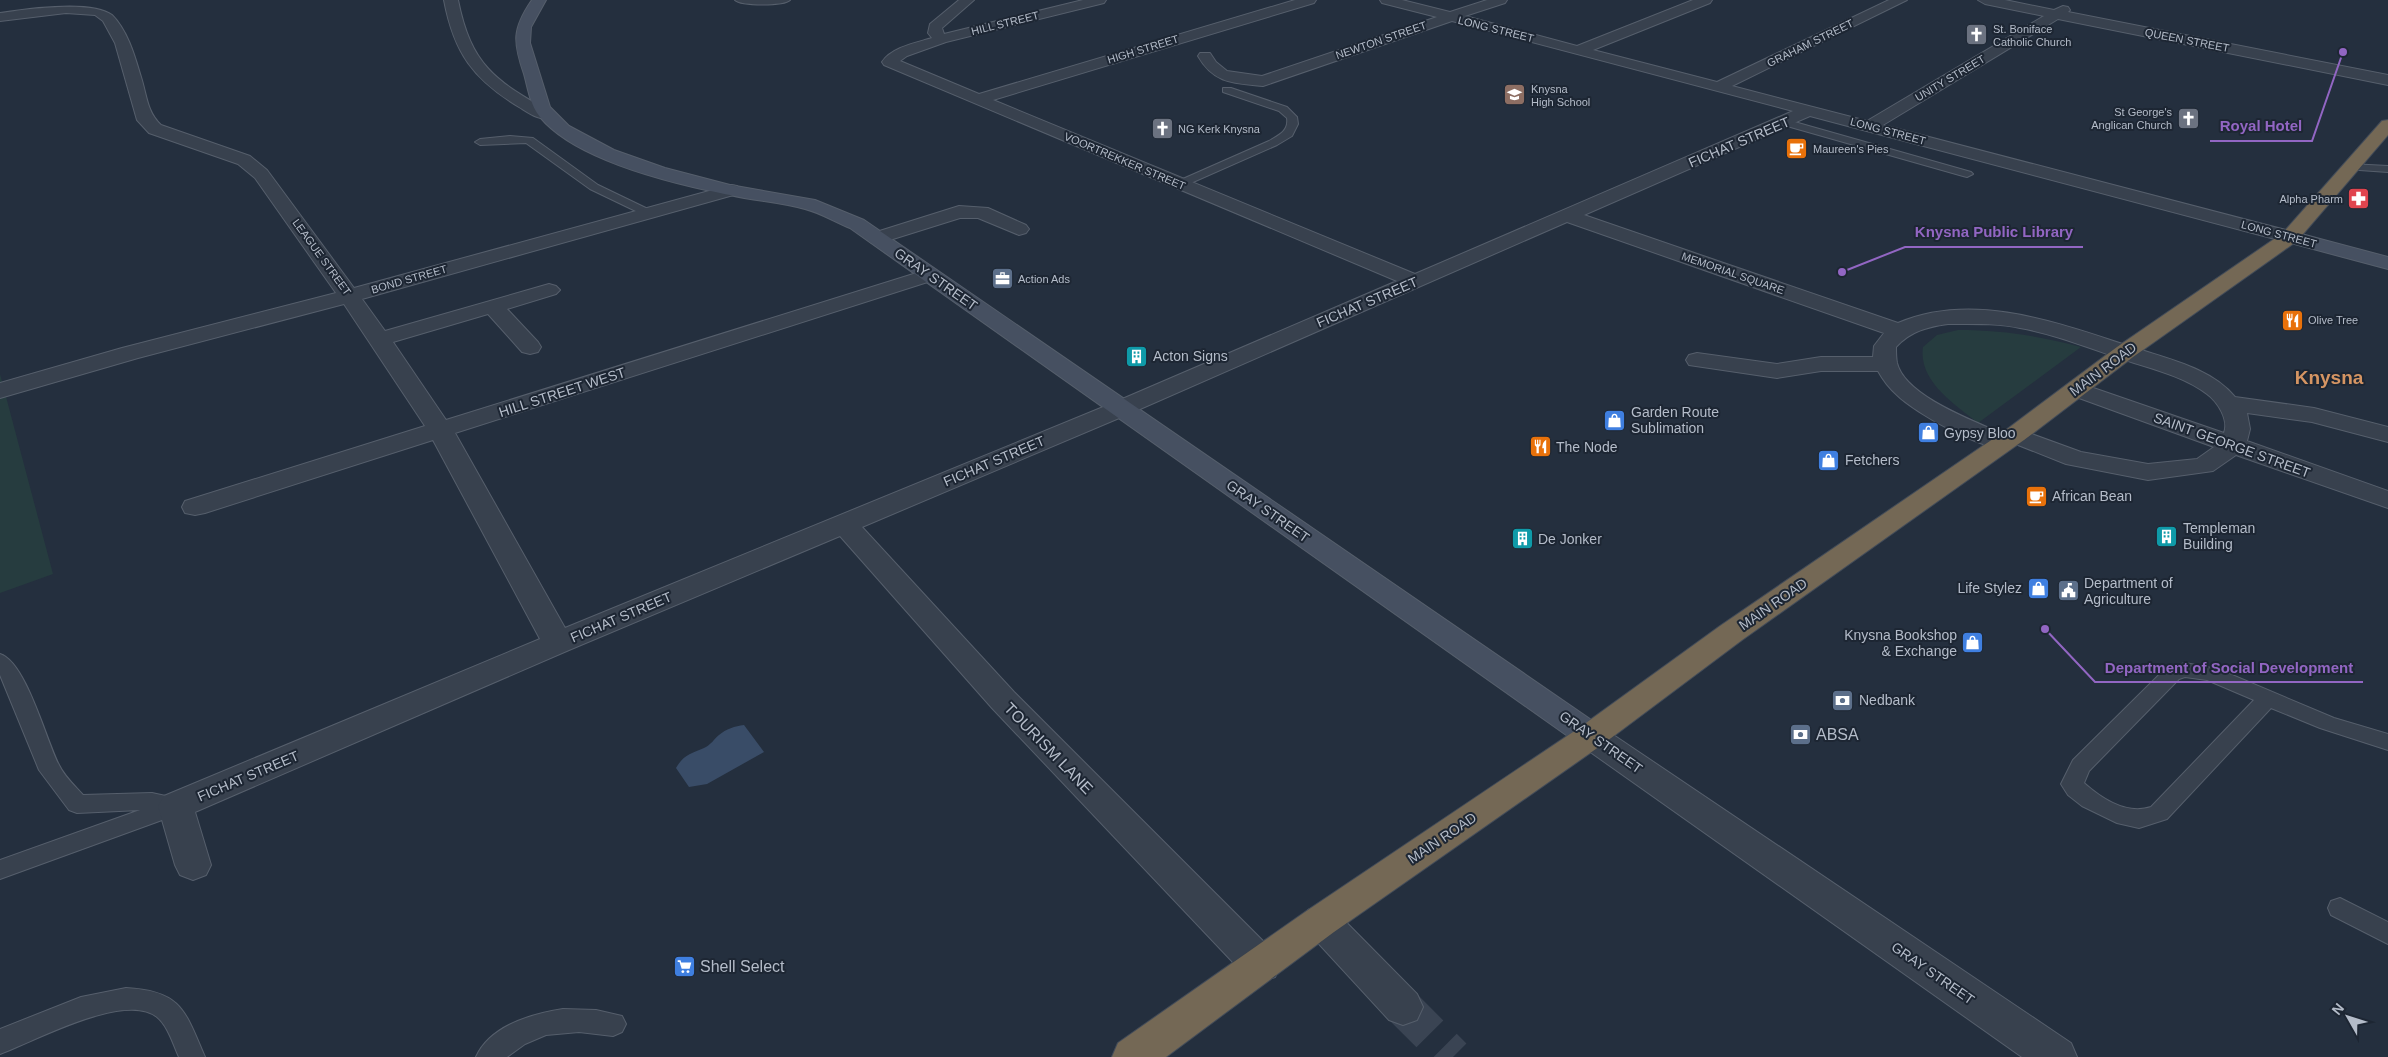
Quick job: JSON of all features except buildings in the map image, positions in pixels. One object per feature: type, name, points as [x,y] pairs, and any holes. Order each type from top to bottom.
[{"type":"highway","name":"MAIN ROAD","points":[[1133,1057],[1320,921],[1591,736],[1731,633],[2008,439],[2126,352],[2290,237],[2349,167],[2388,125]]},
{"type":"street","points":[[451,0],[454,19],[465,50],[479,69],[502,90],[545,114]]},
{"type":"street","points":[[539,0],[528,15],[521,35],[525,55],[545,114]]},
{"type":"street","points":[[742,0],[783,0]]},
{"type":"street","points":[[941,39],[935,33],[935,27],[967,0]]},
{"type":"street","name":"HILL STREET","points":[[941,39],[1099,0]]},
{"type":"street","name":"HIGH STREET","points":[[978,99],[1309,0]]},
{"type":"street","name":"LONG STREET","points":[[1387,0],[2388,263]]},
{"type":"street","name":"NEWTON STREET","points":[[1205,56],[1211,69],[1216,72],[1232,77],[1262,81],[1500,0]]},
{"type":"street","points":[[1579,50],[1705,0]]},
{"type":"street","name":"GRAHAM STREET","points":[[1720,86],[1900,0]]},
{"type":"street","name":"QUEEN STREET","points":[[1985,0],[2388,80]]},
{"type":"street","name":"UNITY STREET","points":[[1870,126],[2073,5]]},
{"type":"street","name":"LEAGUE STREET","points":[[0,17],[82,10],[99,11],[107,15],[128,56],[143,117],[147,122],[156,129],[244,160],[261,174],[350,296],[441,431],[558,643]]},
{"type":"street","name":"VOORTREKKER STREET","points":[[941,39],[902,53],[889,62],[1416,281]]},
{"type":"street","name":"FICHAT STREET","points":[[176,806],[558,643],[1122,408],[1810,110]]},
{"type":"street","name":"GRAY STREET","points":[[545,114],[584,142],[641,167],[731,190],[778,197],[820,208],[857,224],[1122,408],[1387,596],[2056,1057]]},
{"type":"street","name":"BOND STREET","points":[[0,391],[56,373],[350,296],[646,211],[731,190]]},
{"type":"street","points":[[877,238],[959,212],[982,212],[1019,229]]},
{"type":"street","name":"MEMORIAL SQUARE","points":[[1568,216],[1899,331]]},
{"type":"street","name":"HILL STREET WEST","points":[[195,507],[441,431],[930,275]]},
{"type":"street","points":[[380,339],[549,290]]},
{"type":"street","points":[[493,306],[530,348]]},
{"type":"street","points":[[1948,317],[1982,317],[2058,330],[2126,352],[2178,370],[2216,389],[2234,410],[2238,429],[2233,446],[2204,466],[2148,472],[2076,459],[2008,439],[1927,407],[1900,385],[1886,364],[1886,346],[1899,331],[1929,320],[1948,317]]},
{"type":"street","points":[[1697,360],[1777,371],[1822,364],[1886,364]]},
{"type":"street","name":"SAINT GEORGE STREET","points":[[2076,389],[2388,500]]},
{"type":"street","points":[[2228,403],[2314,415],[2388,435]]},
{"type":"street","name":"TOURISM LANE","points":[[844,524],[1003,700],[1261,965]]},
{"type":"street","points":[[176,806],[193,865]]},
{"type":"street","points":[[1320,921],[1403,1007]]},
{"type":"lane","points":[[1180,184],[1273,143],[1288,134],[1293,124],[1292,117],[1283,109],[1227,90]]},
{"type":"lane","points":[[1784,122],[1966,174]]},
{"type":"lane","points":[[480,142],[510,139],[529,140],[594,188],[646,211]]},
{"type":"lane","points":[[2349,167],[2388,169]]},
{"type":"lane","points":[[0,660],[12,677],[50,770],[77,804],[152,801],[176,806]]},
{"type":"lane","points":[[2268,698],[2159,813],[2144,818],[2132,819],[2086,797],[2076,790],[2072,784],[2081,766],[2172,674],[2185,670],[2211,674],[2352,732],[2388,742]]},
{"type":"lane","points":[[0,870],[176,806]]},
{"type":"lane","points":[[2340,908],[2388,934]]},
{"type":"lane","points":[[0,1042],[80,1007],[128,999],[156,1004],[166,1008],[183,1035],[192,1057]]},
{"type":"lane","points":[[489,1057],[496,1049],[518,1034],[544,1022],[594,1020],[613,1024]]},
{"type":"green space","points":[[1958,330],[2020,334],[2081,347],[1978,423],[1940,391],[1926,371],[1923,359],[1923,347],[1937,335]]},
{"type":"green space","points":[[0,374],[53,574],[0,593]]},
{"type":"water","points":[[744,725],[764,752],[707,784],[689,787],[676,768],[682,760],[711,744],[725,731]]},
{"type":"tunnel","points":[[1403,1007],[1453,1057]]},
{"type":"place","name":"St. Boniface Catholic Church","points":[[1977,35]]},
{"type":"place","name":"Royal Hotel","points":[[2343,52]]},
{"type":"place","name":"Knysna High School","points":[[1515,95]]},
{"type":"place","name":"St George's Anglican Church","points":[[2188,118]]},
{"type":"place","name":"NG Kerk Knysna","points":[[1162,129]]},
{"type":"place","name":"Maureen's Pies","points":[[1797,149]]},
{"type":"place","name":"Alpha Pharm","points":[[2359,199]]},
{"type":"place","name":"Knysna Public Library","points":[[1842,272]]},
{"type":"place","name":"Action Ads","points":[[1002,279]]},
{"type":"place","name":"Olive Tree","points":[[2292,320]]},
{"type":"place","name":"Acton Signs","points":[[1137,356]]},
{"type":"place","name":"Garden Route Sublimation","points":[[1615,420]]},
{"type":"place","name":"Gypsy Bloo","points":[[1928,433]]},
{"type":"place","name":"The Node","points":[[1540,447]]},
{"type":"place","name":"Fetchers","points":[[1829,460]]},
{"type":"place","name":"African Bean","points":[[2036,496]]},
{"type":"place","name":"Templeman Building","points":[[2167,536]]},
{"type":"place","name":"De Jonker","points":[[1522,539]]},
{"type":"place","name":"Life Stylez","points":[[2038,588]]},
{"type":"place","name":"Department of Agriculture","points":[[2068,591]]},
{"type":"place","name":"Department of Social Development","points":[[2045,629]]},
{"type":"place","name":"Knysna Bookshop & Exchange","points":[[1973,643]]},
{"type":"place","name":"Nedbank","points":[[1843,700]]},
{"type":"place","name":"ABSA","points":[[1800,734]]},
{"type":"place","name":"Shell Select","points":[[684,966]]},
{"type":"district","name":"Knysna","points":[[2329,377]]}]
